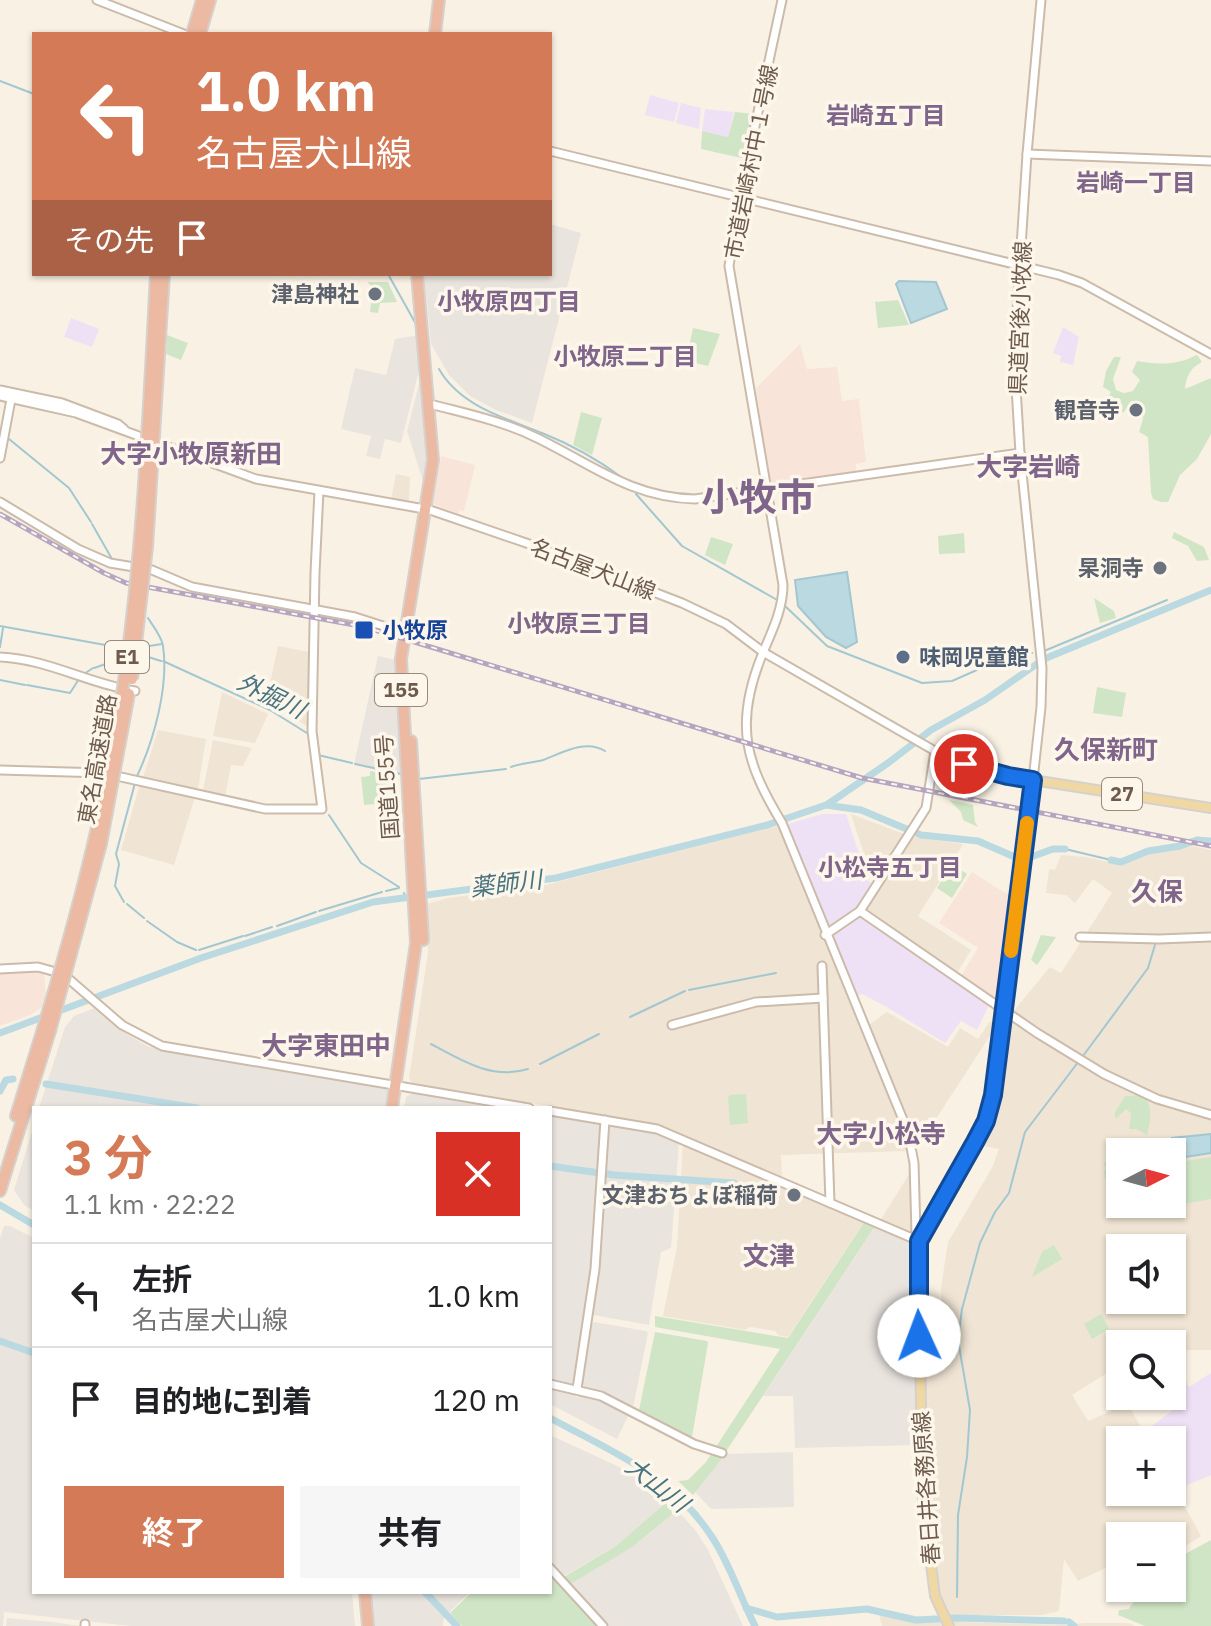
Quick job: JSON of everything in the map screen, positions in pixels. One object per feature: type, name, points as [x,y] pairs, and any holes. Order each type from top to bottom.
[{"type":"highway","points":[[438,32],[441,0]]},
{"type":"highway","points":[[193,32],[205,3]]},
{"type":"highway","points":[[200,32],[205,3]]},
{"type":"highway","name":"東名高速道路","points":[[0,1167],[46,1032],[94,842],[121,704],[140,546],[156,276]]},
{"type":"highway","name":"東名高速道路","points":[[0,1191],[104,833],[130,693],[147,547],[164,276]]},
{"type":"highway","name":"国道155号","points":[[399,1106],[416,943],[401,674],[438,454],[419,276]]},
{"type":"highway","name":"国道155号","points":[[419,276],[433,460],[428,509]]},
{"type":"highway","name":"国道155号","points":[[393,1106],[399,1086]]},
{"type":"highway","points":[[358,1594],[361,1626]]},
{"type":"highway","points":[[365,1594],[368,1626]]},
{"type":"main road","name":"27","points":[[1033,780],[1211,808]]},
{"type":"main road","name":"春日井各務原線","points":[[947,1621],[935,1596],[923,1502],[917,1279],[919,1241],[986,1121],[993,1095],[1033,780]]},
{"type":"street","points":[[97,0],[179,32]]},
{"type":"street","name":"市道岩崎村中１号線","points":[[782,0],[770,68],[740,196],[730,277],[781,564],[782,602],[752,679],[747,701],[747,737],[755,775],[782,823],[825,935],[908,1132],[914,1163],[916,1233],[919,1241]]},
{"type":"street","name":"県道宮後小牧線","points":[[1033,780],[1042,668],[1020,453],[1014,355],[1041,0]]},
{"type":"street","points":[[552,151],[1082,283],[1211,354]]},
{"type":"street","points":[[1027,154],[1211,161]]},
{"type":"street","name":"名古屋犬山線","points":[[0,393],[124,429],[235,472],[287,486],[428,509],[532,545],[682,603],[726,624],[763,652],[935,751],[982,770],[1033,780]]},
{"type":"street","points":[[0,458],[12,395]]},
{"type":"street","points":[[434,405],[512,427],[650,494],[695,499],[1020,453]]},
{"type":"street","points":[[0,770],[103,773],[265,809],[322,809],[312,731],[319,491]]},
{"type":"street","points":[[0,502],[100,559],[152,570],[192,587],[314,608],[407,634]]},
{"type":"street","points":[[0,657],[30,660],[135,691]]},
{"type":"street","points":[[825,935],[860,911],[915,824],[927,803],[935,751]]},
{"type":"street","points":[[860,911],[1057,1046],[1157,1099],[1211,1115]]},
{"type":"street","points":[[1080,937],[1211,937]]},
{"type":"street","points":[[822,966],[830,1203]]},
{"type":"street","points":[[0,969],[38,967],[55,970],[72,980],[136,1035],[162,1046],[517,1106]]},
{"type":"street","points":[[672,1025],[756,1002],[823,998]]},
{"type":"street","points":[[552,1111],[657,1129],[919,1241]]},
{"type":"street","points":[[577,1389],[595,1269],[605,1120]]},
{"type":"street","points":[[552,1384],[601,1396],[694,1444],[722,1453]]},
{"type":"street","points":[[552,1570],[603,1626]]},
{"type":"shaded area","points":[[650,95],[679,103],[674,122],[645,115]]},
{"type":"shaded area","points":[[681,103],[701,108],[699,129],[676,123]]},
{"type":"shaded area","points":[[705,109],[734,112],[728,137],[702,131]]},
{"type":"shaded area","points":[[552,225],[581,233],[532,423],[496,410],[470,396],[449,375],[431,344],[424,276],[552,276]]},
{"type":"shaded area","points":[[71,318],[99,329],[92,347],[64,337]]},
{"type":"shaded area","points":[[1063,327],[1079,337],[1073,365],[1060,362],[1061,356],[1053,353]]},
{"type":"shaded area","points":[[419,335],[422,358],[401,443],[385,439],[380,459],[366,456],[371,436],[341,429],[355,368],[386,375],[395,339]]},
{"type":"shaded area","points":[[800,344],[807,369],[837,367],[842,401],[859,399],[866,462],[856,464],[856,473],[775,484],[769,479],[756,388]]},
{"type":"shaded area","points":[[423,368],[430,443],[426,490],[407,431]]},
{"type":"shaded area","points":[[441,456],[475,465],[464,511],[460,510],[458,514],[433,504]]},
{"type":"shaded area","points":[[396,474],[410,477],[409,501],[391,499]]},
{"type":"shaded area","points":[[278,646],[309,652],[307,726],[266,702]]},
{"type":"shaded area","points":[[378,656],[396,660],[401,775],[354,764]]},
{"type":"shaded area","points":[[222,692],[268,714],[255,743],[213,736]]},
{"type":"shaded area","points":[[158,730],[206,739],[198,789],[143,778]]},
{"type":"shaded area","points":[[213,740],[252,748],[243,766],[231,765],[225,797],[203,790]]},
{"type":"shaded area","points":[[140,784],[195,797],[174,865],[121,850]]},
{"type":"shaded area","points":[[822,814],[846,814],[868,881],[874,884],[854,912],[827,929],[785,825]]},
{"type":"shaded area","points":[[851,814],[912,837],[963,844],[918,916],[971,950],[955,976],[862,910],[880,882],[871,876]]},
{"type":"shaded area","points":[[780,825],[863,1029],[887,1012],[948,1047],[960,1028],[978,1039],[990,1021],[997,1025],[919,1145],[908,1151],[781,1155],[782,1178],[683,1135],[642,1121],[413,1084],[409,1078],[428,953],[427,904],[448,898],[546,885]]},
{"type":"shaded area","points":[[1192,846],[1211,850],[1211,1350],[1186,1350],[1186,1330],[1106,1330],[1106,1374],[1072,1395],[1088,1421],[1114,1410],[1131,1410],[1140,1426],[1106,1426],[1106,1506],[1185,1506],[1201,1536],[1186,1546],[1186,1522],[1106,1522],[1106,1568],[1078,1581],[1064,1559],[1059,1611],[1041,1615],[946,1615],[938,1600],[927,1509],[922,1337],[942,1336],[941,1288],[948,1242],[992,1168],[999,1149],[979,1145],[994,1105],[1006,1020],[1050,967],[1061,973],[1112,893],[1093,879],[1075,903],[1066,895],[1046,893],[1049,869],[1055,870],[1061,855],[1122,865],[1151,853]]},
{"type":"shaded area","points":[[972,872],[1005,893],[1015,895],[1002,1003],[960,978],[978,948],[939,923]]},
{"type":"shaded area","points":[[860,914],[989,1005],[977,1030],[961,1021],[945,1043],[885,1006],[862,994],[856,996],[831,936]]},
{"type":"shaded area","points":[[44,973],[46,996],[42,1007],[0,1026],[0,974]]},
{"type":"shaded area","points":[[95,1008],[125,1033],[147,1046],[167,1052],[386,1088],[389,1093],[387,1106],[40,1106],[65,1027],[74,1016]]},
{"type":"shaded area","points":[[412,1093],[430,1094],[499,1106],[404,1106],[406,1097]]},
{"type":"shaded area","points":[[552,1114],[601,1123],[590,1291],[575,1385],[570,1391],[577,1397],[583,1394],[602,1400],[629,1414],[617,1439],[552,1405]]},
{"type":"shaded area","points":[[610,1124],[657,1133],[679,1142],[671,1248],[661,1252],[649,1325],[593,1315]]},
{"type":"shaded area","points":[[32,1132],[32,1210],[24,1205],[14,1190]]},
{"type":"shaded area","points":[[683,1143],[866,1219],[788,1337],[775,1331],[750,1327],[745,1330],[663,1316],[677,1247]]},
{"type":"shaded area","points":[[911,1171],[914,1233],[911,1234],[880,1221]]},
{"type":"shaded area","points":[[4,1226],[32,1237],[32,1594],[352,1594],[355,1626],[130,1626],[4,1612],[3,1626],[0,1626],[0,1238]]},
{"type":"shaded area","points":[[875,1227],[914,1246],[918,1445],[795,1448],[793,1396],[763,1396]]},
{"type":"shaded area","points":[[594,1322],[648,1333],[633,1408],[585,1388],[582,1383]]},
{"type":"shaded area","points":[[1211,1373],[1211,1475],[1186,1485],[1186,1426],[1152,1426],[1173,1410],[1186,1410],[1186,1382],[1189,1387]]},
{"type":"shaded area","points":[[552,1436],[626,1470],[668,1501],[616,1546],[562,1577],[552,1567]]},
{"type":"shaded area","points":[[793,1452],[794,1507],[711,1509],[695,1492],[724,1454]]},
{"type":"shaded area","points":[[677,1510],[708,1550],[743,1626],[606,1626],[569,1585],[637,1544]]},
{"type":"shaded area","points":[[370,1594],[468,1594],[444,1617],[443,1626],[373,1626]]},
{"type":"shaded area","points":[[879,1614],[920,1621],[1062,1625],[1129,1623],[1136,1626],[882,1626]]},
{"type":"shaded area","points":[[7,1618],[52,1622],[80,1626],[6,1626]]},
{"type":"green space","points":[[735,112],[754,114],[746,159],[701,149],[702,131],[728,137]]},
{"type":"green space","points":[[367,282],[388,282],[397,302],[380,303],[378,313],[370,312],[372,297],[378,299],[381,294]]},
{"type":"green space","points":[[898,300],[909,325],[878,328],[875,302]]},
{"type":"green space","points":[[693,328],[720,334],[708,366],[686,361]]},
{"type":"green space","points":[[167,335],[188,343],[181,360],[166,354]]},
{"type":"green space","points":[[1197,355],[1202,362],[1189,373],[1185,389],[1211,378],[1211,434],[1197,459],[1180,475],[1168,502],[1161,502],[1153,499],[1151,493],[1148,437],[1139,432],[1143,419],[1141,402],[1131,401],[1124,412],[1112,416],[1106,412],[1111,392],[1103,387],[1106,371],[1114,357],[1121,357],[1113,379],[1116,390],[1124,393],[1133,391],[1140,380],[1132,372],[1137,361],[1168,363]]},
{"type":"green space","points":[[581,412],[602,418],[592,455],[573,445]]},
{"type":"green space","points":[[1174,532],[1204,547],[1209,560],[1197,561],[1188,546],[1172,538]]},
{"type":"green space","points":[[964,533],[965,553],[939,554],[938,536]]},
{"type":"green space","points":[[711,537],[733,544],[725,565],[705,555]]},
{"type":"green space","points":[[1094,598],[1114,611],[1116,618],[1100,623]]},
{"type":"green space","points":[[1097,687],[1126,693],[1122,717],[1093,713]]},
{"type":"green space","points":[[370,771],[386,774],[388,803],[364,805],[361,777],[370,776]]},
{"type":"green space","points":[[949,800],[973,805],[978,827],[963,820],[961,812]]},
{"type":"green space","points":[[952,864],[967,874],[952,898],[937,888]]},
{"type":"green space","points":[[1041,935],[1056,937],[1037,965],[1031,960]]},
{"type":"green space","points":[[746,1094],[748,1123],[730,1125],[728,1097]]},
{"type":"green space","points":[[1144,1095],[1150,1114],[1147,1135],[1129,1129],[1131,1113],[1126,1109],[1116,1119],[1114,1114],[1125,1096]]},
{"type":"green space","points":[[1211,1157],[1211,1199],[1186,1204],[1186,1161]]},
{"type":"green space","points":[[865,1221],[876,1225],[717,1465],[693,1495],[678,1481],[688,1480],[706,1462],[780,1349],[655,1327],[655,1316],[788,1338]]},
{"type":"green space","points":[[1054,1245],[1062,1259],[1032,1277],[1042,1252]]},
{"type":"green space","points":[[1101,1314],[1109,1329],[1092,1339],[1084,1324]]},
{"type":"green space","points":[[655,1332],[708,1343],[690,1438],[639,1410]]},
{"type":"green space","points":[[668,1501],[677,1510],[634,1546],[569,1585],[562,1578],[616,1546]]},
{"type":"green space","points":[[1211,1540],[1211,1626],[1145,1626],[1118,1615],[1119,1610],[1129,1609],[1134,1602],[1186,1602],[1186,1553]]},
{"type":"green space","points":[[552,1574],[600,1626],[462,1626],[450,1613],[470,1594],[552,1594]]},
{"type":"water","points":[[899,281],[936,282],[947,309],[911,323],[896,284]]},
{"type":"water","points":[[847,572],[857,642],[846,648],[826,637],[798,606],[795,580]]},
{"type":"water","points":[[1211,1134],[1211,1153],[1186,1157],[1186,1138],[1172,1138]]},
{"type":"waterway","points":[[0,81],[32,93]]},
{"type":"waterway","points":[[389,276],[417,326]]},
{"type":"waterway","points":[[439,369],[448,382],[471,402],[553,437],[624,479]]},
{"type":"waterway","points":[[9,439],[69,488],[91,522]]},
{"type":"waterway","points":[[636,494],[682,546],[779,601]]},
{"type":"waterway","points":[[92,524],[112,559]]},
{"type":"waterway","points":[[828,804],[931,730],[985,700],[1044,659],[1211,590]]},
{"type":"waterway","points":[[1044,651],[1167,600]]},
{"type":"waterway","points":[[784,605],[827,646],[922,683],[952,681],[1020,651],[1032,653]]},
{"type":"waterway","points":[[137,776],[154,730],[164,678],[162,643],[148,618]]},
{"type":"waterway","name":"外掘川","points":[[0,626],[122,648]]},
{"type":"waterway","points":[[0,647],[3,628]]},
{"type":"waterway","name":"外掘川","points":[[143,647],[162,644]]},
{"type":"waterway","points":[[142,655],[161,661]]},
{"type":"waterway","points":[[94,668],[120,659]]},
{"type":"waterway","name":"外掘川","points":[[163,661],[270,710],[310,735]]},
{"type":"waterway","points":[[84,674],[93,668]]},
{"type":"waterway","points":[[27,685],[70,693],[79,679]]},
{"type":"waterway","points":[[0,680],[25,685]]},
{"type":"waterway","points":[[511,767],[582,747],[605,751]]},
{"type":"waterway","name":"外掘川","points":[[311,750],[317,796]]},
{"type":"waterway","points":[[318,755],[352,763]]},
{"type":"waterway","points":[[355,764],[401,774]]},
{"type":"waterway","points":[[419,779],[506,769]]},
{"type":"waterway","points":[[124,902],[115,886],[119,864],[116,854],[135,783]]},
{"type":"waterway","name":"薬師川","points":[[0,1033],[201,958],[373,902],[556,878],[767,825],[826,805],[861,810],[921,835],[978,841],[1017,858]]},
{"type":"waterway","name":"外掘川","points":[[329,815],[361,863],[399,887]]},
{"type":"waterway","name":"薬師川","points":[[1111,860],[1121,862],[1148,851],[1197,840],[1211,841]]},
{"type":"waterway","name":"薬師川","points":[[1031,857],[1053,849],[1065,849]]},
{"type":"waterway","points":[[1065,849],[1111,860]]},
{"type":"waterway","points":[[386,891],[399,888]]},
{"type":"waterway","points":[[319,911],[382,892]]},
{"type":"waterway","points":[[127,904],[144,918]]},
{"type":"waterway","points":[[277,926],[316,912]]},
{"type":"waterway","points":[[147,921],[177,942],[196,950]]},
{"type":"waterway","points":[[245,936],[272,927]]},
{"type":"waterway","points":[[199,950],[243,936]]},
{"type":"waterway","points":[[1083,1056],[1148,968],[1155,945]]},
{"type":"waterway","points":[[689,990],[776,973]]},
{"type":"waterway","points":[[630,1017],[685,991]]},
{"type":"waterway","points":[[540,1064],[599,1034]]},
{"type":"waterway","points":[[431,1044],[478,1067],[502,1072],[528,1069]]},
{"type":"waterway","points":[[957,1597],[958,1515],[970,1410],[958,1340],[962,1309],[980,1243],[995,1212],[1009,1193],[1025,1132],[1079,1061]]},
{"type":"waterway","points":[[0,1091],[6,1080],[13,1079]]},
{"type":"waterway","points":[[46,1084],[184,1106]]},
{"type":"waterway","points":[[552,1166],[614,1175],[734,1183]]},
{"type":"waterway","name":"大山川","points":[[0,1205],[32,1224]]},
{"type":"waterway","points":[[0,1341],[32,1352]]},
{"type":"waterway","name":"大山川","points":[[552,1419],[640,1467],[696,1515],[730,1569],[755,1626]]},
{"type":"waterway","points":[[427,1594],[457,1626]]},
{"type":"waterway","points":[[746,1608],[777,1617],[867,1609],[916,1620],[1064,1621]]},
{"type":"waterway","points":[[1069,1622],[1074,1626]]},
{"type":"railway","points":[[0,514],[126,583],[365,627],[862,778],[1211,846]]},
{"type":"slow traffic","points":[[1011,951],[1027,823]]},
{"type":"place","name":"津島神社","points":[[375,294]]},
{"type":"place","name":"観音寺","points":[[1136,410]]},
{"type":"place","name":"杲洞寺","points":[[1160,568]]},
{"type":"place","name":"小牧原","points":[[364,630]]},
{"type":"place","name":"味岡児童館","points":[[903,657]]},
{"type":"place","name":"文津おちょぼ稲荷","points":[[794,1195]]},
{"type":"district","name":"岩崎五丁目","points":[[886,116]]},
{"type":"district","name":"岩崎一丁目","points":[[1136,183]]},
{"type":"district","name":"小牧原四丁目","points":[[509,302]]},
{"type":"district","name":"小牧原二丁目","points":[[625,357]]},
{"type":"district","name":"大字小牧原新田","points":[[191,454]]},
{"type":"district","name":"大字岩崎","points":[[1028,467]]},
{"type":"district","name":"小牧市","points":[[758,498]]},
{"type":"district","name":"小牧原三丁目","points":[[579,624]]},
{"type":"district","name":"久保新町","points":[[1106,750]]},
{"type":"district","name":"小松寺五丁目","points":[[890,868]]},
{"type":"district","name":"久保","points":[[1157,892]]},
{"type":"district","name":"大字東田中","points":[[326,1046]]},
{"type":"district","name":"大字小松寺","points":[[881,1134]]},
{"type":"district","name":"文津","points":[[769,1256]]},
{"type":"route","points":[[919,1336],[919,1241],[986,1121],[993,1095],[1033,780],[964,764]]}]
